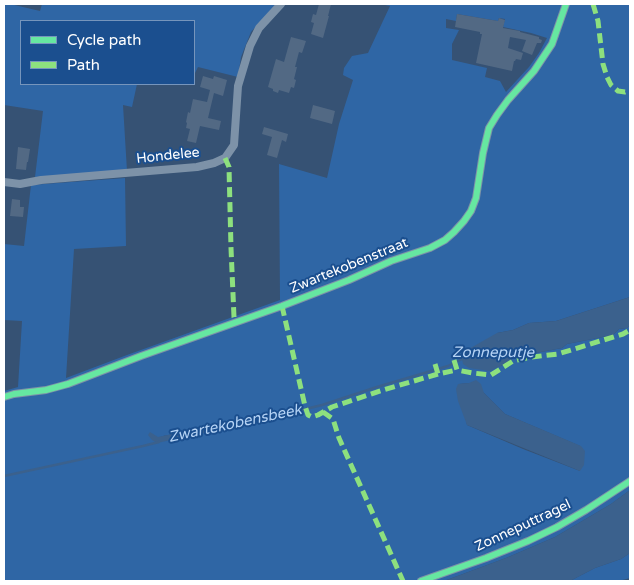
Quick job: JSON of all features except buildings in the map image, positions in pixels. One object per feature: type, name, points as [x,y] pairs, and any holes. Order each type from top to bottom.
[{"type":"street","name":"Hondelee","points":[[4,182],[20,184],[41,180],[197,167],[225,158],[234,145],[238,86],[250,46],[259,28],[281,4]]},
{"type":"street","name":"Zwartekobenstraat","points":[[4,398],[68,384],[282,306],[446,240],[464,221],[476,198],[483,152],[490,128],[508,100],[534,71],[552,44],[566,4]]},
{"type":"street","name":"Zonneputtragel","points":[[421,581],[528,541],[586,510],[630,481]]},
{"type":"shaded area","points":[[4,4],[40,11],[42,4],[276,4],[251,32],[241,57],[238,77],[198,67],[195,73],[195,20],[20,20],[20,85],[137,85],[132,107],[123,105],[127,171],[35,177],[43,111],[4,105]]},
{"type":"shaded area","points":[[380,4],[630,4],[630,297],[556,321],[529,323],[513,330],[497,333],[501,366],[515,357],[562,348],[567,344],[613,335],[619,329],[627,328],[630,325],[630,490],[611,504],[555,537],[444,581],[4,581],[4,391],[18,387],[22,321],[4,320],[4,244],[24,246],[31,185],[125,178],[126,246],[74,249],[66,378],[280,300],[279,164],[327,178],[339,124],[353,80],[343,75],[344,68],[352,56],[368,53],[390,6]],"holes":[[[457,14],[498,21],[499,18],[505,19],[503,27],[547,38],[529,67],[506,92],[500,81],[485,77],[487,68],[452,60],[452,44],[459,30],[446,28],[446,19],[456,21]],[[470,383],[484,393],[505,414],[580,446],[580,471],[467,425],[459,384]],[[269,415],[270,419],[158,437]]]},
{"type":"shaded area","points":[[630,553],[630,578],[619,581],[570,581],[595,568],[621,559]]},
{"type":"water","name":"Zonneputje","points":[[630,297],[630,325],[627,328],[619,329],[613,335],[567,344],[562,348],[515,357],[490,371],[469,368],[463,364],[462,359],[467,350],[497,333],[513,330],[529,323],[556,321]]},
{"type":"water","points":[[476,380],[481,384],[484,393],[505,414],[581,446],[585,451],[584,465],[580,471],[467,425],[458,401],[456,389],[458,384]]},
{"type":"water","points":[[270,415],[270,419],[157,443],[148,435],[150,432],[158,437]]},
{"type":"water","points":[[630,490],[630,553],[621,559],[595,568],[570,581],[444,581],[555,537],[611,504]]},
{"type":"waterway","name":"Zwartekobensbeek","points":[[269,418],[322,405],[448,366],[462,359]]},
{"type":"waterway","name":"Zwartekobensbeek","points":[[4,476],[159,442]]},
{"type":"marked path","points":[[593,4],[598,21],[603,64],[607,77],[611,85],[618,91],[625,92],[630,90]]},
{"type":"marked path","points":[[225,158],[229,167],[234,317],[236,322]]},
{"type":"marked path","points":[[282,306],[305,406],[308,415],[312,417],[332,407],[383,390],[457,370]]},
{"type":"marked path","points":[[454,360],[457,370],[491,375],[513,361],[558,354],[623,334],[630,330]]},
{"type":"marked path","points":[[435,364],[438,374]]},
{"type":"marked path","points":[[323,412],[333,419],[339,438],[403,581]]},
{"type":"cycle path","points":[[4,397],[46,390],[68,384],[282,306],[349,280],[391,261],[430,248],[445,240],[471,211],[476,198],[489,128],[508,100],[534,71],[552,44],[566,4]]},
{"type":"cycle path","points":[[421,581],[528,541],[586,510],[630,481]]}]
